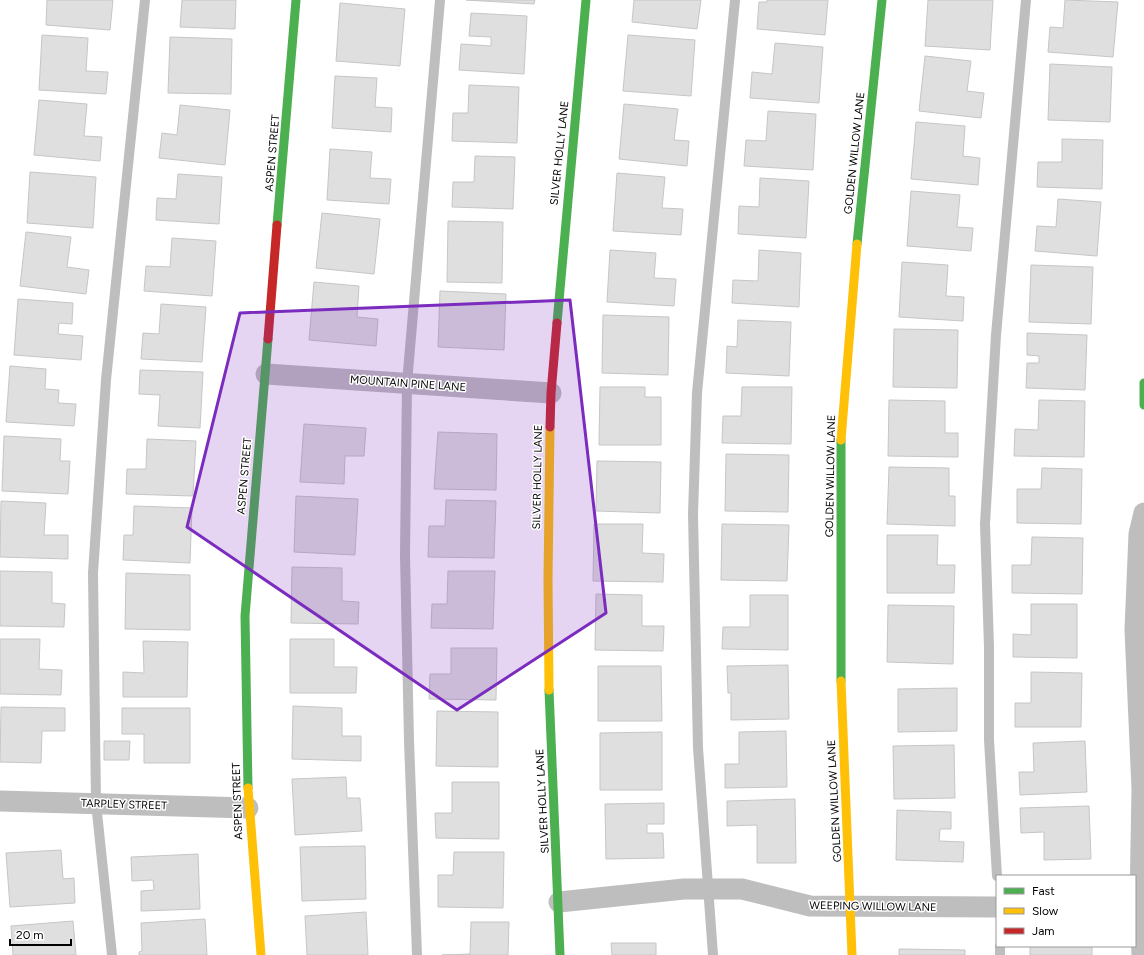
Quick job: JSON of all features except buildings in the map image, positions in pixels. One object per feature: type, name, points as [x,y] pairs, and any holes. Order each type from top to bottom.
[{"type":"street","name":"ASPEN STREET","points":[[261,955],[248,808],[245,616],[296,0]]},
{"type":"street","name":"SILVER HOLLY LANE","points":[[560,955],[559,902],[549,700],[548,579],[551,393],[586,0]]},
{"type":"street","name":"GOLDEN WILLOW LANE","points":[[852,955],[852,907],[841,695],[840,455],[855,267],[882,0]]},
{"type":"street","name":"MOUNTAIN PINE LANE","points":[[266,374],[551,393]]},
{"type":"street","points":[[1144,383],[1144,405]]},
{"type":"street","points":[[1142,955],[1138,903],[1142,789],[1140,703],[1135,630],[1139,534],[1144,513]]},
{"type":"street","name":"TARPLEY STREET","points":[[0,801],[248,808]]},
{"type":"street","name":"WEEPING WILLOW LANE","points":[[559,902],[684,889],[742,889],[810,906],[996,907]]},
{"type":"lane","points":[[112,955],[96,803],[93,573],[106,380],[145,0]]},
{"type":"lane","points":[[417,955],[409,741],[405,555],[407,383],[440,0]]},
{"type":"lane","points":[[713,955],[698,748],[692,514],[697,393],[736,0]]},
{"type":"lane","points":[[997,875],[989,740],[989,646],[985,524],[996,335],[1026,0]]},
{"type":"highlighted area","points":[[570,300],[606,613],[457,710],[187,527],[240,313]]},
{"type":"traffic: fast","points":[[277,225],[296,0]]},
{"type":"traffic: fast","points":[[557,323],[586,0]]},
{"type":"traffic: fast","points":[[857,244],[882,0]]},
{"type":"traffic: fast","points":[[248,788],[245,616],[268,339]]},
{"type":"traffic: fast","points":[[1144,383],[1144,405]]},
{"type":"traffic: fast","points":[[841,440],[841,681]]},
{"type":"traffic: fast","points":[[549,690],[560,955]]},
{"type":"traffic: slow","points":[[841,440],[857,244]]},
{"type":"traffic: slow","points":[[549,690],[548,579],[550,427]]},
{"type":"traffic: slow","points":[[841,681],[852,955]]},
{"type":"traffic: slow","points":[[248,788],[261,955]]},
{"type":"traffic: jam","points":[[268,339],[277,225]]},
{"type":"traffic: jam","points":[[550,427],[551,393],[557,323]]}]
